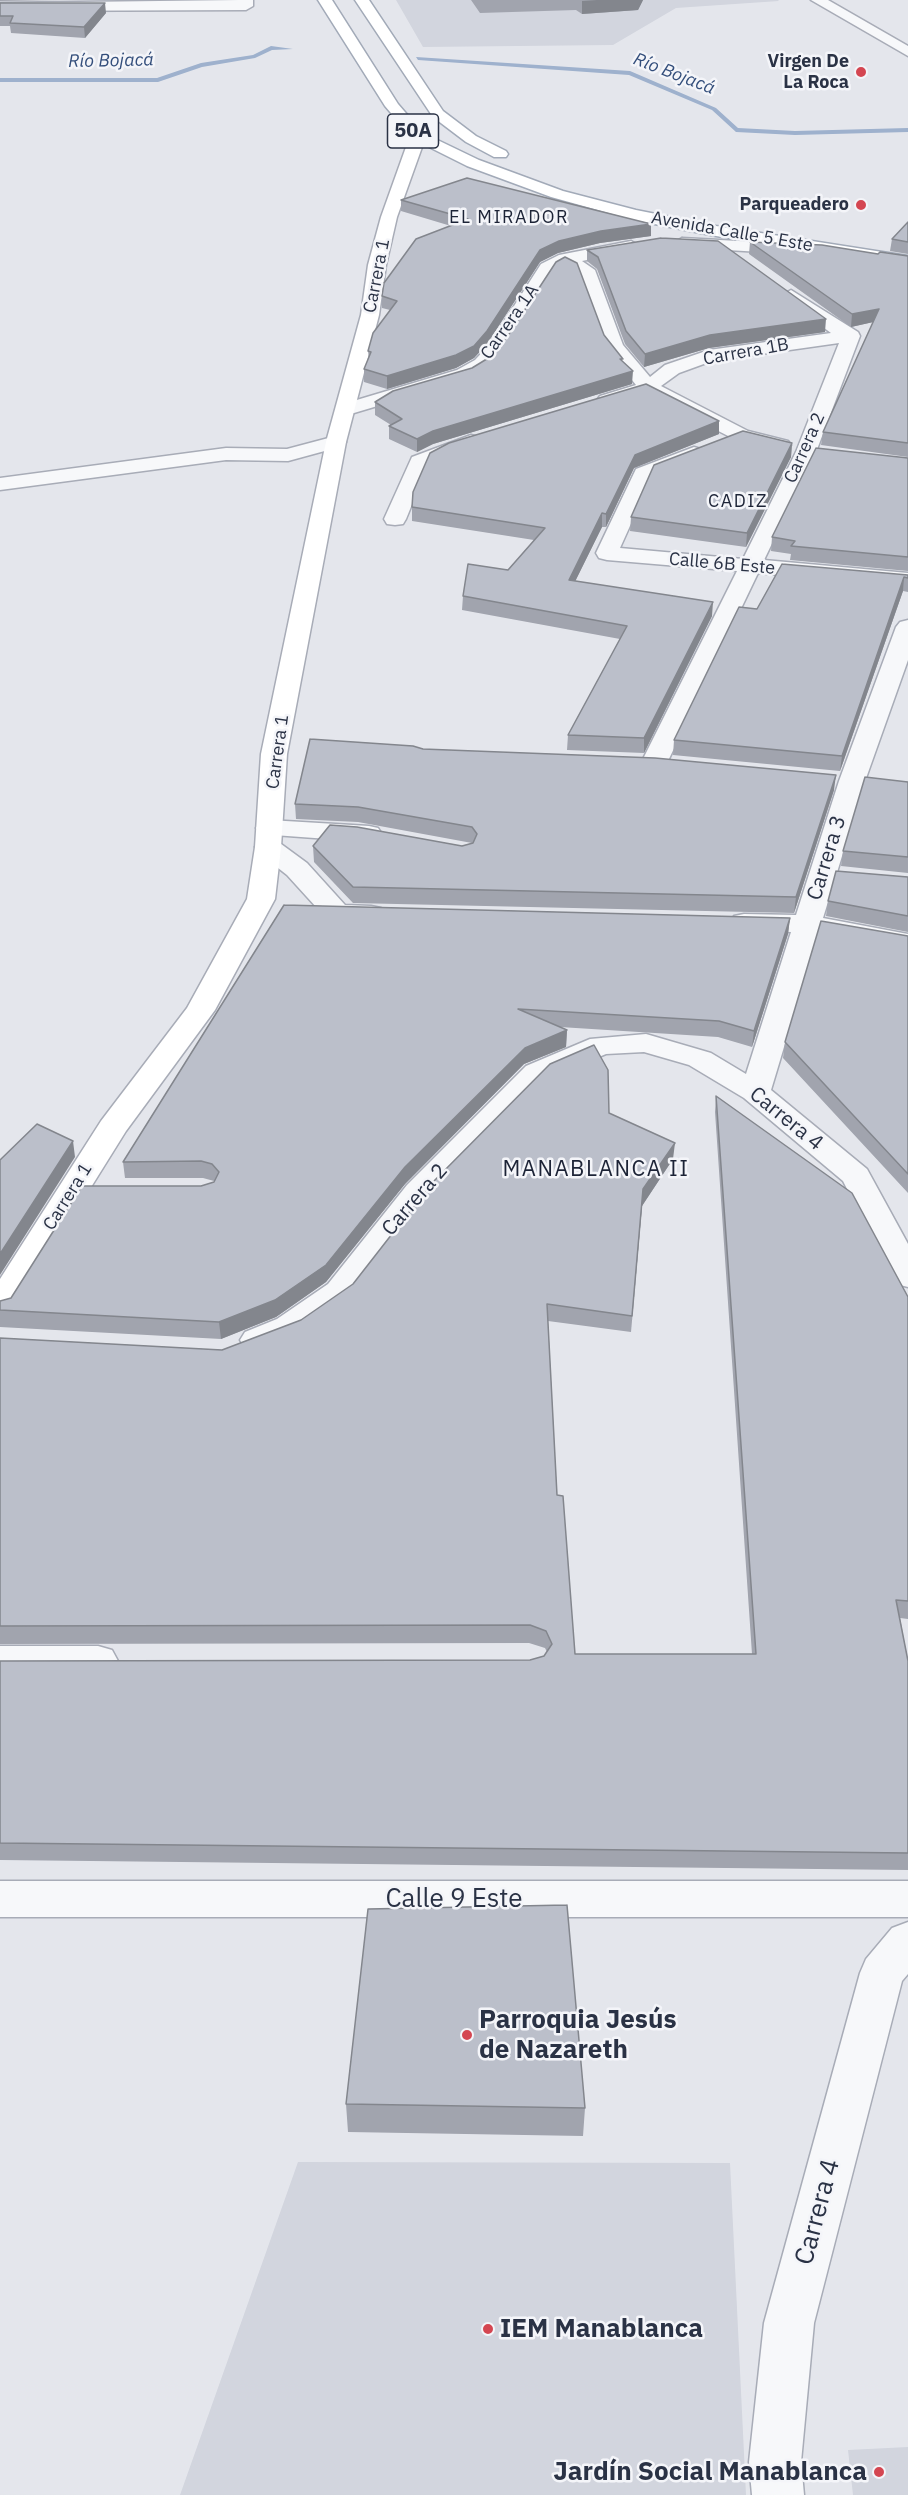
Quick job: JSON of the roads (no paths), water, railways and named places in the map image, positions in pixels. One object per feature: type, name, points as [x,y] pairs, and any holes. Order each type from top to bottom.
[{"type":"main road","name":"50A","points":[[325,0],[392,106],[418,136]]},
{"type":"main road","name":"Avenida Calle 5 Este","points":[[362,0],[438,114],[471,139],[515,162],[590,190],[709,219],[908,249]]},
{"type":"main road","name":"Avenida Calle 5 Este","points":[[418,136],[473,163],[557,194],[634,215],[716,231],[908,261]]},
{"type":"main road","name":"Carrera 1","points":[[0,1306],[112,1128],[200,1010],[261,899],[274,754],[336,442],[347,409],[370,315],[377,265],[389,217],[418,136]]},
{"type":"street","points":[[818,0],[908,52]]},
{"type":"street","points":[[0,7],[246,3]]},
{"type":"street","points":[[565,259],[600,250],[659,243],[838,250]]},
{"type":"street","points":[[724,246],[753,267]]},
{"type":"street","points":[[565,259],[586,270],[614,346],[648,387],[741,435],[806,452],[828,454]]},
{"type":"street","name":"Carrera 1A","points":[[347,409],[464,374],[482,364],[496,348],[547,268],[565,259]]},
{"type":"street","points":[[771,281],[837,329],[851,336]]},
{"type":"street","name":"Carrera 1B","points":[[593,404],[648,387],[672,369],[709,356],[851,336]]},
{"type":"street","name":"Carrera 2","points":[[654,764],[806,452],[851,336]]},
{"type":"street","name":"Calle 6B Este","points":[[741,435],[643,473],[608,553],[908,580]]},
{"type":"street","points":[[395,519],[419,460],[441,450],[484,437]]},
{"type":"street","points":[[0,484],[226,454],[288,455],[336,442]]},
{"type":"street","name":"Carrera 3","points":[[755,1092],[807,924],[833,876],[851,781],[908,627]]},
{"type":"street","points":[[268,837],[358,832],[398,838]]},
{"type":"street","points":[[268,837],[337,913],[396,914]]},
{"type":"street","points":[[713,921],[807,924],[908,942]]},
{"type":"street","name":"Carrera 4","points":[[604,1044],[646,1043],[700,1059],[755,1092],[856,1176],[908,1276]]},
{"type":"street","name":"Carrera 2","points":[[224,1353],[288,1327],[340,1292],[418,1192],[537,1072],[604,1044]]},
{"type":"street","points":[[72,1191],[108,1190]]},
{"type":"street","points":[[0,1661],[139,1661]]},
{"type":"street","name":"Calle 9 Este","points":[[0,1899],[908,1899]]},
{"type":"street","name":"Carrera 4","points":[[778,2495],[775,2462],[789,2323],[882,1973],[908,1941]]},
{"type":"waterway","name":"Río Bojacá","points":[[0,80],[158,80],[201,65],[255,56],[271,48],[290,49]]},
{"type":"waterway","name":"Río Bojacá","points":[[418,58],[630,73],[714,109],[736,130],[795,133],[908,130]]},
{"type":"place","name":"Virgen De La Roca","points":[[861,72]]},
{"type":"place","name":"Parqueadero","points":[[861,205]]},
{"type":"place","name":"Parroquia Jesús de Nazareth","points":[[467,2035]]},
{"type":"place","name":"IEM Manablanca","points":[[488,2329]]},
{"type":"place","name":"Jardín Social Manablanca","points":[[879,2472]]},
{"type":"district","name":"EL MIRADOR","points":[[509,218]]},
{"type":"district","name":"CADIZ","points":[[738,502]]},
{"type":"district","name":"MANABLANCA II","points":[[596,1170]]}]
